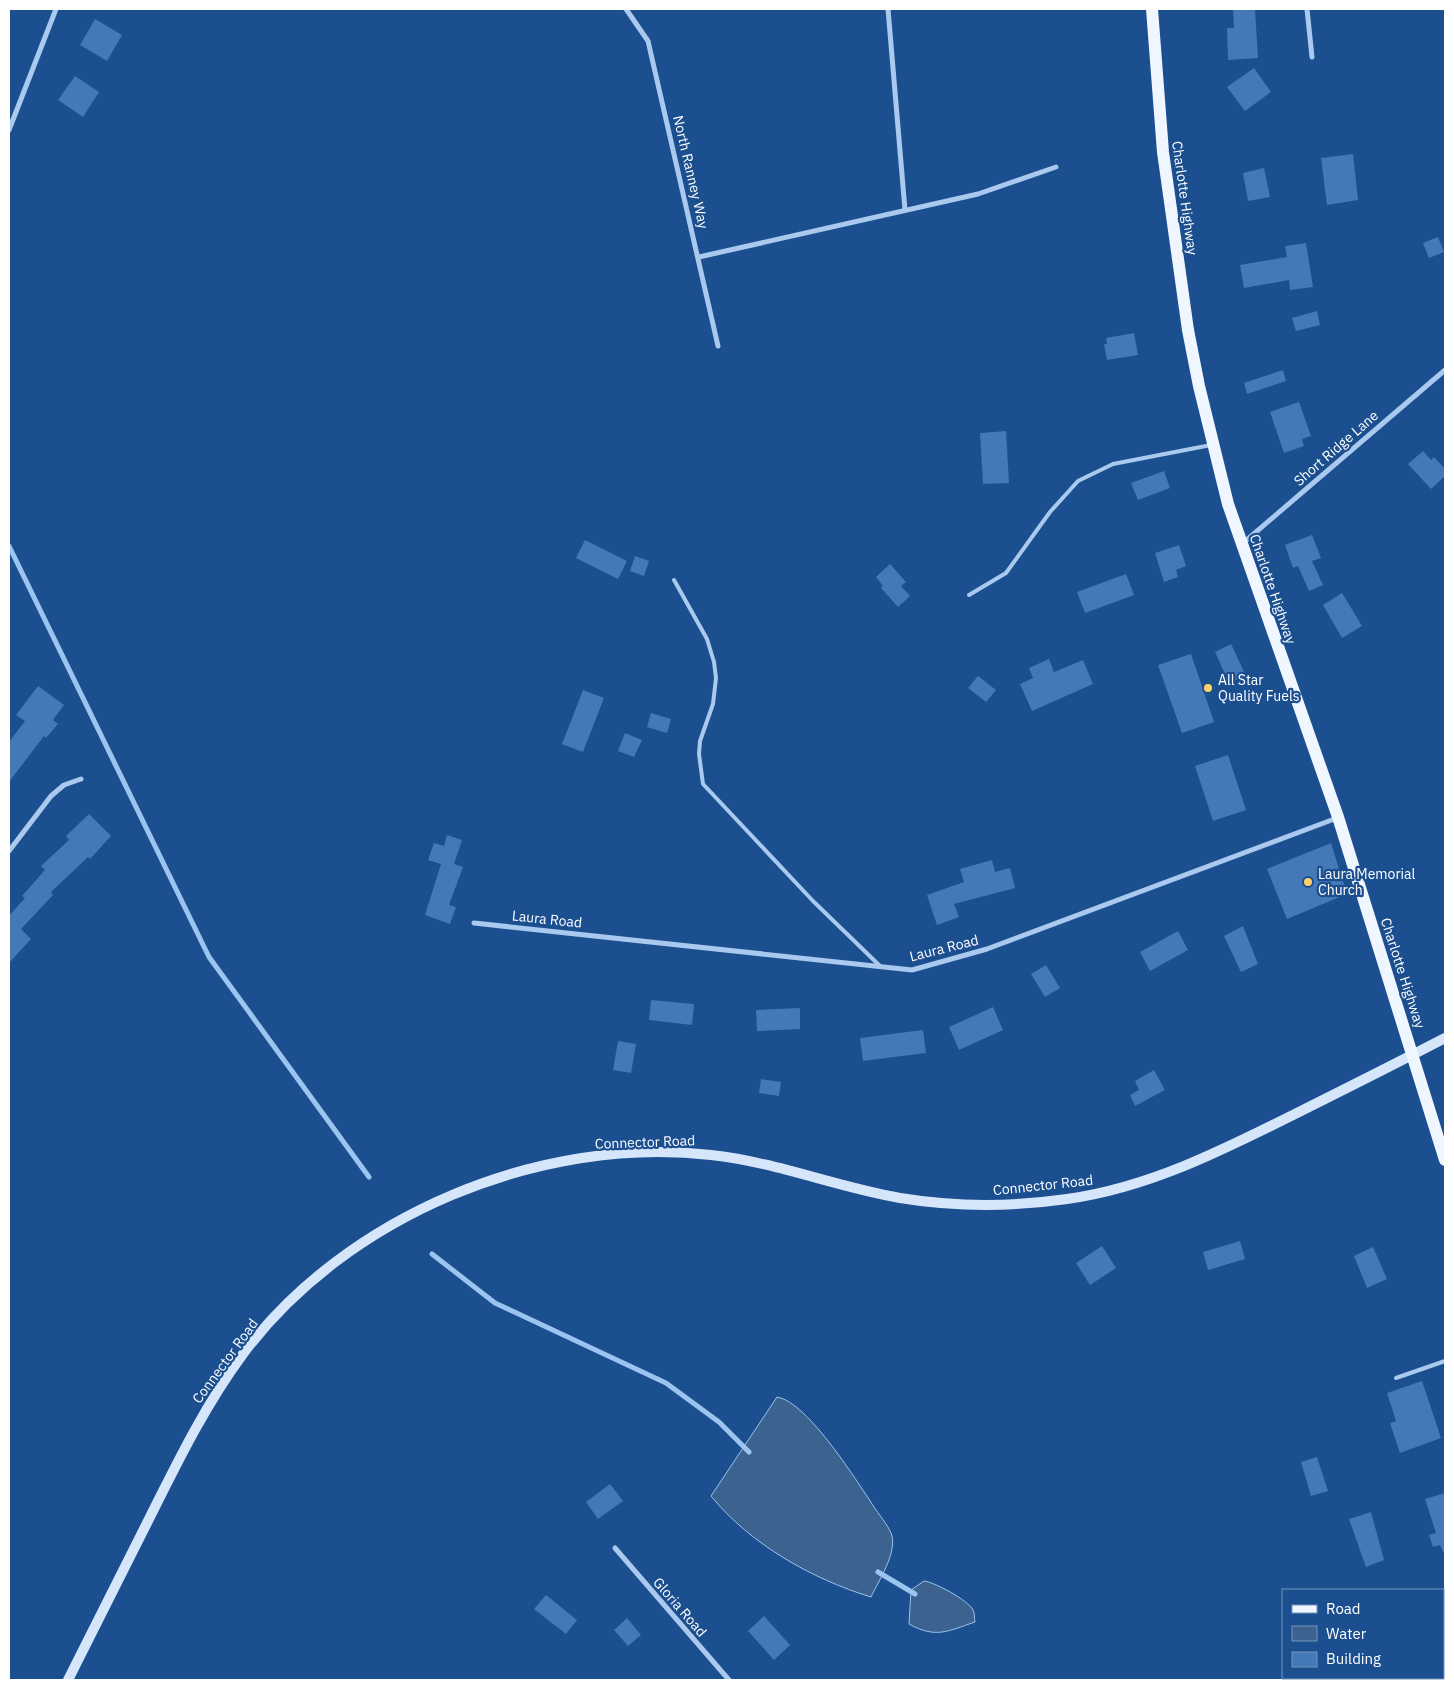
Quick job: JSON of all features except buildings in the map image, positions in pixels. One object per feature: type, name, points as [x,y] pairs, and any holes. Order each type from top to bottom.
[{"type":"main road","name":"Charlotte Highway","points":[[1152,9],[1163,152],[1188,330],[1198,386],[1228,504],[1338,817],[1414,1054],[1445,1160]]},
{"type":"street","points":[[9,130],[56,9]]},
{"type":"street","name":"North Ranney Way","points":[[626,9],[648,41],[718,346]]},
{"type":"street","points":[[888,9],[905,210]]},
{"type":"street","points":[[1307,9],[1312,57]]},
{"type":"street","points":[[698,257],[978,194],[1056,167]]},
{"type":"street","name":"Short Ridge Lane","points":[[1242,544],[1445,370]]},
{"type":"street","points":[[9,851],[51,796],[64,785],[80,780]]},
{"type":"street","name":"Laura Road","points":[[474,922],[912,970],[987,949],[1338,817]]},
{"type":"street","name":"Connector Road","points":[[68,1680],[197,1424],[246,1351],[275,1317],[335,1263],[410,1214],[498,1178],[542,1166],[589,1158],[644,1153],[706,1154],[757,1161],[897,1198],[933,1202],[974,1206],[1069,1199],[1140,1182],[1209,1155],[1445,1038]]},
{"type":"street","name":"Gloria Road","points":[[615,1548],[729,1680]]},
{"type":"lane","points":[[969,595],[1006,573],[1050,512],[1078,481],[1113,464],[1213,444]]},
{"type":"lane","points":[[674,580],[707,639],[714,662],[716,678],[713,704],[700,741],[699,754],[703,784],[813,901],[880,966]]},
{"type":"lane","points":[[1396,1378],[1445,1361]]},
{"type":"water","points":[[777,1397],[789,1402],[817,1428],[845,1464],[891,1533],[892,1551],[871,1597],[827,1580],[784,1558],[744,1530],[711,1496]]},
{"type":"water","points":[[924,1581],[943,1588],[965,1601],[973,1610],[975,1622],[942,1632],[918,1629],[909,1624],[911,1590]]},
{"type":"waterway","points":[[9,546],[209,957],[369,1177]]},
{"type":"waterway","points":[[432,1254],[495,1303],[666,1383],[719,1422],[749,1452]]},
{"type":"waterway","points":[[878,1572],[915,1594]]},
{"type":"place","name":"All Star Quality Fuels","points":[[1208,688]]},
{"type":"place","name":"Laura Memorial Church","points":[[1308,882]]}]
